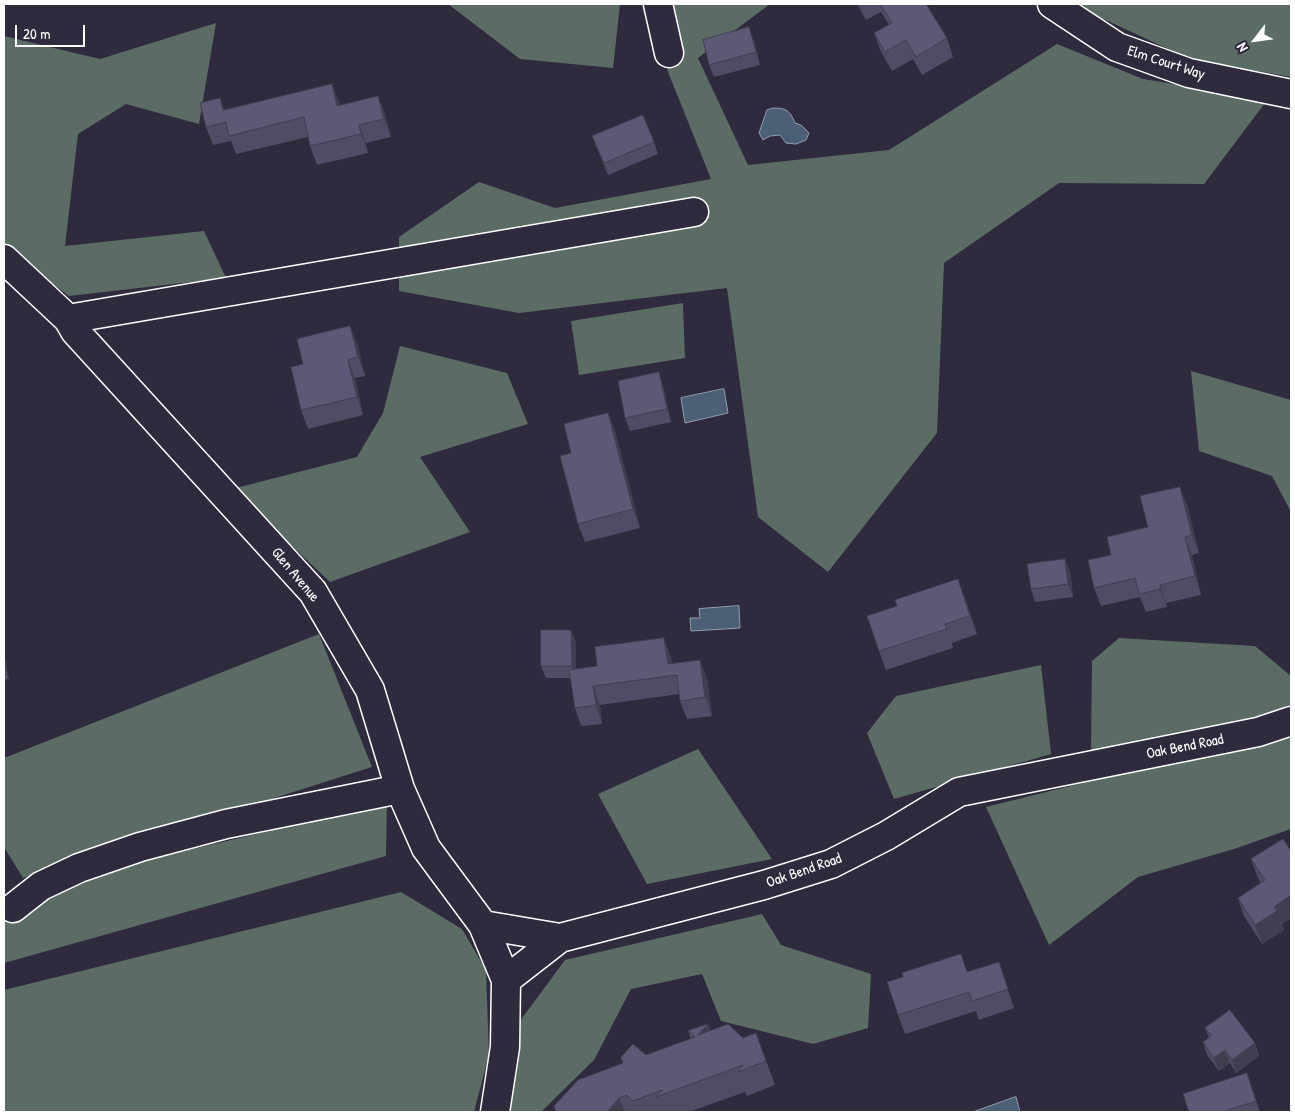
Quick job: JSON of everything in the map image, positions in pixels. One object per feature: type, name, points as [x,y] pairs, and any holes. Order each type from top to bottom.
[{"type":"street","points":[[658,4],[669,54]]},
{"type":"street","name":"Elm Court Way","points":[[1052,4],[1117,47],[1189,74],[1291,94]]},
{"type":"street","points":[[68,319],[694,212]]},
{"type":"street","name":"Glen Avenue","points":[[4,259],[68,319],[75,331],[313,592],[370,690],[400,789],[426,848],[483,925],[506,980]]},
{"type":"street","name":"Oak Bend Road","points":[[506,980],[560,938],[764,885],[831,864],[886,836],[959,792],[1258,732],[1291,721]]},
{"type":"street","points":[[13,908],[42,886],[79,868],[140,848],[226,824],[400,789]]},
{"type":"street","points":[[483,925],[560,938]]},
{"type":"street","points":[[495,1112],[505,1047],[506,980]]},
{"type":"green space","points":[[448,4],[620,4],[613,68],[520,59]]},
{"type":"green space","points":[[656,4],[770,4],[698,58],[748,165],[889,150],[1057,44],[1143,79],[1268,99],[1204,184],[1059,183],[944,263],[937,433],[828,572],[758,517],[727,288],[519,313],[399,291],[399,237],[479,182],[555,208],[711,179],[668,72]]},
{"type":"green space","points":[[1071,4],[1291,4],[1291,77],[1190,59]]},
{"type":"green space","points":[[216,23],[199,124],[126,104],[78,134],[65,246],[204,231],[226,278],[69,296],[4,248],[4,36],[100,59]]},
{"type":"green space","points":[[683,303],[685,358],[579,375],[571,321]]},
{"type":"green space","points":[[400,346],[507,373],[528,424],[420,457],[470,532],[330,582],[232,489],[357,457],[383,413]]},
{"type":"green space","points":[[1191,371],[1291,400],[1291,512],[1272,476],[1199,451]]},
{"type":"green space","points":[[319,634],[372,767],[23,878],[4,847],[4,758]]},
{"type":"green space","points":[[1119,638],[1255,646],[1291,676],[1291,710],[1229,728],[1091,750],[1092,661]]},
{"type":"green space","points":[[1041,665],[1051,754],[894,799],[867,733],[896,696]]},
{"type":"green space","points":[[1291,731],[1291,829],[1234,849],[1138,877],[1049,945],[986,807]]},
{"type":"green space","points":[[698,749],[772,859],[647,884],[598,794]]},
{"type":"green space","points":[[387,803],[386,856],[4,963],[4,921],[109,869]]},
{"type":"green space","points":[[401,892],[462,929],[486,970],[489,1055],[474,1112],[4,1112],[4,990]]},
{"type":"green space","points":[[762,914],[781,945],[871,974],[868,1028],[813,1044],[721,1021],[702,974],[631,989],[594,1060],[541,1112],[507,1112],[517,1025],[565,960]]},
{"type":"water","points":[[774,108],[790,113],[795,123],[801,125],[809,133],[806,140],[796,144],[786,143],[780,135],[770,136],[763,140],[759,133],[767,110]]},
{"type":"water","points":[[724,389],[728,413],[685,423],[681,398]]},
{"type":"water","points":[[739,606],[740,628],[691,631],[690,618],[700,618],[699,609]]},
{"type":"water","points":[[1016,1097],[1020,1112],[973,1112]]},
{"type":"building","points":[[880,4],[926,4],[947,38],[916,57],[906,40],[885,52],[874,33],[892,23]]},
{"type":"building","points":[[749,27],[756,52],[709,65],[703,40]]},
{"type":"building","points":[[332,84],[337,106],[378,96],[384,119],[359,125],[361,134],[310,146],[304,117],[229,136],[226,122],[206,127],[200,103],[220,98],[223,110]]},
{"type":"building","points":[[643,115],[654,142],[604,163],[592,136]]},
{"type":"building","points":[[350,326],[358,357],[348,360],[357,397],[301,410],[291,367],[303,364],[297,339]]},
{"type":"building","points":[[659,372],[667,409],[625,418],[618,381]]},
{"type":"building","points":[[608,413],[633,509],[578,524],[560,456],[571,453],[564,424]]},
{"type":"building","points":[[1180,487],[1192,535],[1185,537],[1195,576],[1160,585],[1160,589],[1139,594],[1135,578],[1094,588],[1088,560],[1111,555],[1107,537],[1148,527],[1140,496]]},
{"type":"building","points":[[1065,559],[1068,584],[1031,589],[1027,564]]},
{"type":"building","points":[[958,579],[970,616],[945,624],[947,629],[879,651],[867,616],[897,606],[895,600]]},
{"type":"building","points":[[541,630],[571,630],[572,666],[541,666]]},
{"type":"building","points":[[664,638],[668,664],[700,660],[705,697],[680,701],[677,675],[593,686],[596,705],[575,708],[569,670],[597,666],[595,647]]},
{"type":"building","points":[[1283,839],[1291,851],[1291,895],[1274,907],[1277,911],[1255,925],[1238,898],[1265,880],[1251,859]]},
{"type":"building","points":[[961,954],[967,972],[999,962],[1008,989],[972,1001],[969,992],[898,1015],[887,982],[903,977],[902,973]]},
{"type":"building","points":[[1230,1010],[1255,1043],[1232,1060],[1225,1050],[1214,1058],[1203,1042],[1211,1036],[1205,1028]]},
{"type":"building","points":[[708,1024],[698,1035],[728,1024],[743,1038],[756,1033],[766,1061],[738,1072],[743,1065],[656,1097],[662,1090],[633,1101],[627,1095],[619,1098],[607,1112],[556,1112],[554,1106],[578,1080],[623,1063],[621,1057],[633,1044],[646,1055],[695,1037],[688,1031]]},
{"type":"building","points":[[1247,1073],[1256,1101],[1222,1112],[1189,1112],[1183,1094]]}]
